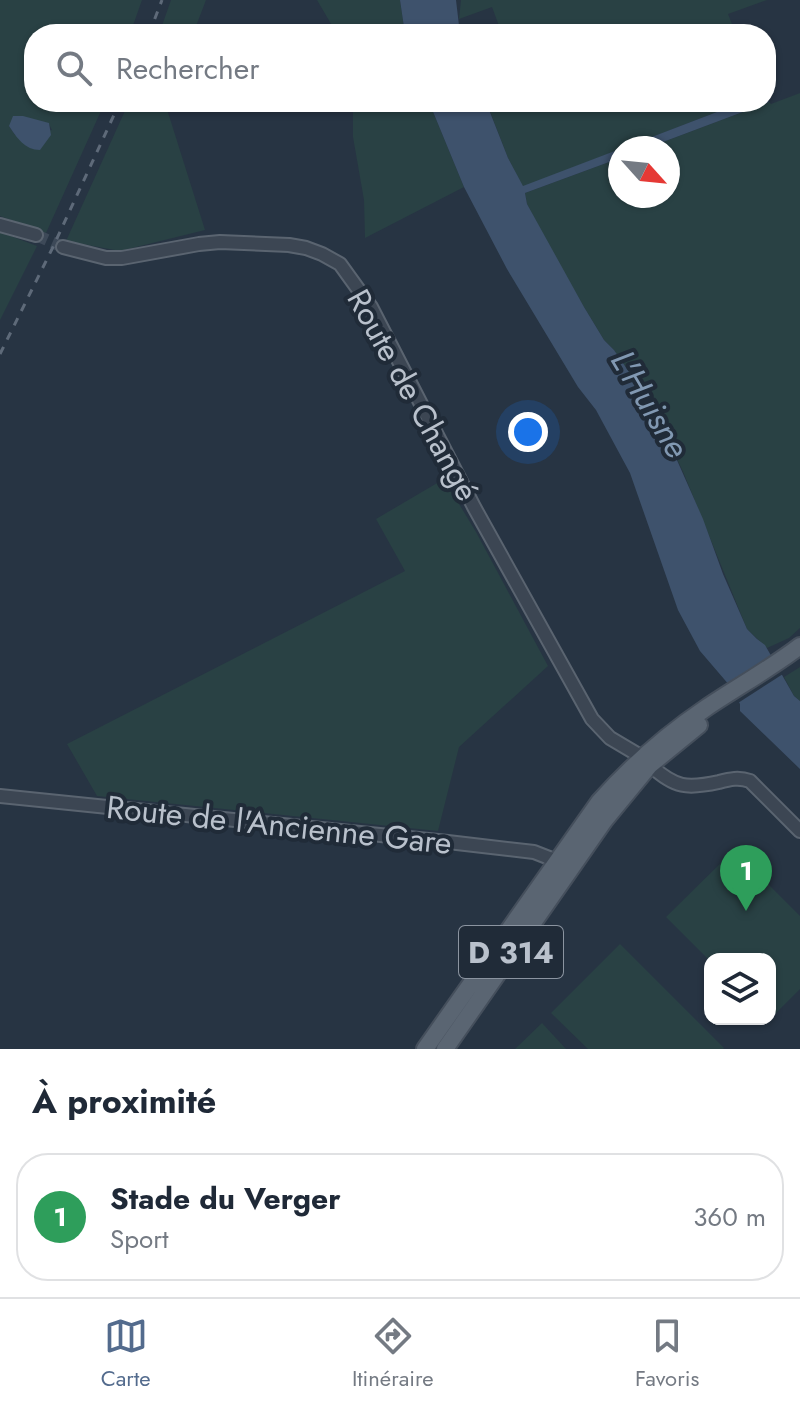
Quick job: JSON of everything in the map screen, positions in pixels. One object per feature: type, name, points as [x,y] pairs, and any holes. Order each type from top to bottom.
[{"type":"main road","name":"D 314","points":[[783,664],[800,646]]},
{"type":"main road","name":"D 314","points":[[425,1049],[599,802],[625,772],[646,761],[726,700],[783,664],[800,658]]},
{"type":"main road","name":"D 314","points":[[445,1049],[646,761]]},
{"type":"street","points":[[0,225],[36,235]]},
{"type":"street","name":"Route de Changé","points":[[63,247],[106,258],[220,242],[289,245],[306,248],[340,264],[371,307],[474,507],[592,719],[610,738],[680,786],[702,786],[742,778],[750,781],[800,831]]},
{"type":"street","name":"Route de l'Ancienne Gare","points":[[0,796],[534,852],[557,861]]},
{"type":"green space","points":[[0,0],[142,0],[134,24],[24,24],[24,112],[100,112],[46,233],[0,216]],"holes":[[[49,124],[52,130],[15,135],[9,126]]]},
{"type":"green space","points":[[171,0],[206,0],[197,24],[163,24]]},
{"type":"green space","points":[[317,0],[400,0],[404,24],[331,24]]},
{"type":"green space","points":[[461,0],[767,0],[728,14],[732,24],[498,24],[492,7],[459,19]]},
{"type":"green space","points":[[800,93],[800,628],[789,638],[767,648],[747,629],[665,433],[640,388],[584,307],[527,204],[525,193],[608,162],[608,208],[680,208],[679,136],[742,112],[776,112],[776,102]]},
{"type":"green space","points":[[124,112],[168,112],[205,230],[120,251],[66,241]]},
{"type":"green space","points":[[353,112],[433,112],[464,187],[365,238],[364,200],[353,137]]},
{"type":"green space","points":[[490,112],[717,112],[655,136],[608,136],[608,154],[523,187]]},
{"type":"green space","points":[[0,232],[37,246],[0,320]]},
{"type":"green space","points":[[444,479],[548,666],[459,747],[438,831],[97,796],[67,744],[405,571],[376,519]]},
{"type":"green space","points":[[800,667],[800,701],[784,677]]},
{"type":"green space","points":[[734,850],[800,916],[800,989],[776,1013],[776,953],[704,955],[666,917]]},
{"type":"green space","points":[[620,944],[723,1049],[588,1049],[551,1013]]},
{"type":"green space","points":[[542,1023],[566,1049],[515,1049]]},
{"type":"water","points":[[400,0],[456,0],[459,24],[404,24]]},
{"type":"water","points":[[433,112],[490,112],[523,186],[608,154],[608,162],[525,193],[527,204],[584,307],[640,388],[665,433],[747,629],[765,645],[794,696],[800,701],[800,769],[740,711],[740,704],[730,686],[700,651],[678,610],[630,473],[596,410],[578,387],[507,269],[464,187]]},
{"type":"water","points":[[717,112],[742,112],[679,136],[654,136]]},
{"type":"water","points":[[13,116],[49,123],[51,135],[40,150],[26,146],[15,135],[9,126]]},
{"type":"pier","points":[[773,658],[783,674],[738,703],[728,687]]},
{"type":"tunnel","points":[[36,235],[63,247]]},
{"type":"railway","points":[[153,24],[162,0]]},
{"type":"railway","points":[[0,354],[115,112]]},
{"type":"place","name":"Stade du Verger","points":[[746,911]]},
{"type":"water label","name":"L'Huisne","points":[[650,404]]}]
